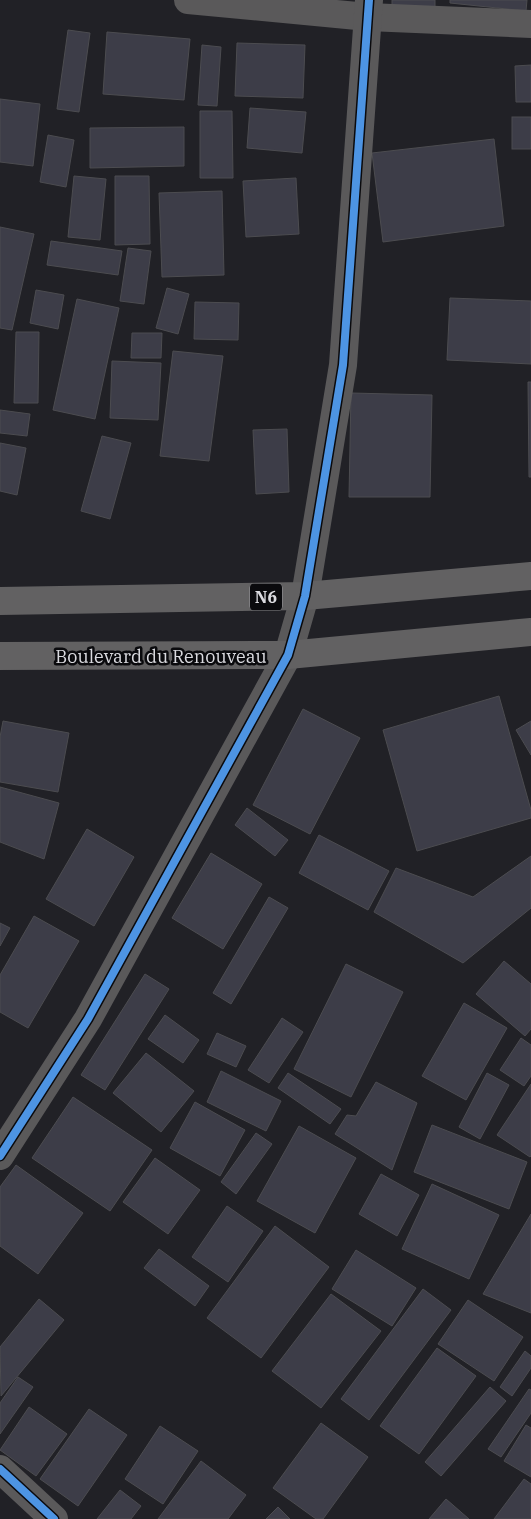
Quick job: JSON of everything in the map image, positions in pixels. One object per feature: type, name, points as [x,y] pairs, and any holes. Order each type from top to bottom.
[{"type":"highway","name":"N6","points":[[0,601],[305,596],[531,576]]},
{"type":"highway","name":"Boulevard du Renouveau","points":[[0,656],[288,655],[531,632]]},
{"type":"street","points":[[188,0],[369,9],[531,24]]},
{"type":"street","points":[[0,1156],[88,1019],[288,655],[305,596],[344,365],[369,9]]},
{"type":"street","points":[[0,1469],[54,1519]]},
{"type":"building","points":[[392,0],[435,0],[435,15],[392,16]]},
{"type":"building","points":[[450,0],[527,0],[526,11],[450,3]]},
{"type":"building","points":[[68,30],[90,33],[79,112],[57,109]]},
{"type":"building","points":[[107,32],[190,39],[184,100],[103,94]]},
{"type":"building","points":[[237,43],[305,45],[303,98],[235,96]]},
{"type":"building","points":[[202,45],[221,47],[217,106],[198,105]]},
{"type":"building","points":[[531,65],[531,102],[516,102],[515,66]]},
{"type":"building","points":[[0,99],[40,104],[33,166],[0,162]]},
{"type":"building","points":[[250,108],[306,112],[302,153],[247,148]]},
{"type":"building","points":[[200,111],[232,111],[233,178],[200,178]]},
{"type":"building","points":[[512,117],[531,117],[531,149],[512,149]]},
{"type":"building","points":[[184,127],[184,166],[90,168],[90,128]]},
{"type":"building","points":[[48,135],[74,140],[66,187],[40,182]]},
{"type":"building","points":[[494,139],[504,226],[383,242],[372,153]]},
{"type":"building","points":[[74,176],[106,179],[100,240],[68,237]]},
{"type":"building","points":[[115,176],[149,176],[150,244],[115,245]]},
{"type":"building","points":[[296,178],[299,234],[246,237],[243,181]]},
{"type":"building","points":[[222,191],[224,275],[162,277],[159,193]]},
{"type":"building","points":[[0,227],[34,234],[12,330],[0,328]]},
{"type":"building","points":[[51,241],[122,251],[118,275],[47,265]]},
{"type":"building","points":[[128,248],[151,251],[144,304],[120,301]]},
{"type":"building","points":[[167,288],[189,294],[178,334],[156,328]]},
{"type":"building","points":[[36,290],[64,295],[58,329],[30,323]]},
{"type":"building","points":[[450,298],[531,301],[531,364],[447,360]]},
{"type":"building","points":[[77,299],[119,308],[95,419],[53,410]]},
{"type":"building","points":[[195,302],[239,303],[238,340],[194,339]]},
{"type":"building","points":[[16,332],[39,332],[38,403],[14,403]]},
{"type":"building","points":[[132,333],[162,333],[161,358],[131,358]]},
{"type":"building","points":[[173,351],[223,356],[209,461],[160,456]]},
{"type":"building","points":[[112,361],[161,363],[158,420],[110,418]]},
{"type":"building","points":[[528,382],[531,382],[531,477],[529,477]]},
{"type":"building","points":[[351,393],[432,395],[430,497],[349,497]]},
{"type":"building","points":[[0,410],[30,414],[27,436],[0,433]]},
{"type":"building","points":[[287,429],[289,492],[256,494],[253,430]]},
{"type":"building","points":[[102,436],[131,443],[110,519],[81,511]]},
{"type":"building","points":[[0,443],[26,448],[17,495],[0,491]]},
{"type":"building","points":[[499,696],[531,810],[531,818],[417,851],[383,730]]},
{"type":"building","points":[[303,709],[360,738],[310,834],[253,805]]},
{"type":"building","points":[[3,721],[69,733],[58,792],[0,782],[0,737]]},
{"type":"building","points":[[531,721],[531,755],[516,730]]},
{"type":"building","points":[[0,787],[59,803],[44,859],[0,842]]},
{"type":"building","points":[[247,808],[288,840],[275,856],[235,825]]},
{"type":"building","points":[[87,829],[134,857],[94,926],[46,899]]},
{"type":"building","points":[[319,835],[389,871],[368,910],[299,873]]},
{"type":"building","points":[[211,853],[262,884],[223,949],[172,918]]},
{"type":"building","points":[[531,856],[531,908],[463,963],[374,912],[396,868],[473,897]]},
{"type":"building","points":[[269,897],[288,908],[231,1004],[213,993]]},
{"type":"building","points":[[34,916],[79,941],[28,1028],[0,1012],[0,975]]},
{"type":"building","points":[[0,923],[10,928],[0,946]]},
{"type":"building","points":[[504,961],[531,984],[531,1029],[525,1036],[476,994]]},
{"type":"building","points":[[346,964],[403,992],[351,1097],[294,1069]]},
{"type":"building","points":[[145,974],[169,989],[105,1090],[81,1075]]},
{"type":"building","points":[[464,1003],[507,1028],[466,1100],[422,1076]]},
{"type":"building","points":[[165,1015],[199,1040],[183,1063],[148,1039]]},
{"type":"building","points":[[282,1018],[303,1032],[269,1083],[248,1070]]},
{"type":"building","points":[[217,1033],[246,1046],[236,1067],[207,1054]]},
{"type":"building","points":[[521,1038],[531,1045],[531,1076],[524,1086],[500,1070]]},
{"type":"building","points":[[146,1053],[194,1091],[161,1132],[113,1093]]},
{"type":"building","points":[[221,1071],[281,1101],[266,1131],[207,1102]]},
{"type":"building","points":[[288,1073],[341,1109],[330,1124],[278,1088]]},
{"type":"building","points":[[487,1073],[509,1085],[480,1139],[459,1127]]},
{"type":"building","points":[[376,1082],[417,1103],[392,1170],[335,1134],[347,1115],[356,1116]]},
{"type":"building","points":[[531,1084],[531,1156],[530,1157],[497,1135]]},
{"type":"building","points":[[73,1097],[152,1150],[110,1211],[32,1158]]},
{"type":"building","points":[[195,1102],[245,1130],[220,1176],[170,1148]]},
{"type":"building","points":[[432,1125],[527,1162],[509,1209],[414,1172]]},
{"type":"building","points":[[299,1126],[356,1158],[315,1233],[257,1201]]},
{"type":"building","points":[[256,1133],[272,1144],[236,1194],[221,1182]]},
{"type":"building","points":[[155,1158],[200,1190],[168,1234],[123,1202]]},
{"type":"building","points":[[16,1165],[83,1213],[38,1274],[0,1246],[0,1187]]},
{"type":"building","points":[[381,1174],[419,1195],[397,1236],[359,1214]]},
{"type":"building","points":[[432,1184],[499,1215],[469,1279],[402,1249]]},
{"type":"building","points":[[227,1206],[263,1231],[228,1282],[192,1257]]},
{"type":"building","points":[[531,1214],[531,1313],[483,1294]]},
{"type":"building","points":[[275,1226],[329,1267],[261,1358],[207,1318]]},
{"type":"building","points":[[159,1249],[209,1286],[195,1306],[144,1268]]},
{"type":"building","points":[[356,1250],[416,1288],[392,1326],[332,1289]]},
{"type":"building","points":[[423,1289],[451,1310],[369,1420],[341,1399]]},
{"type":"building","points":[[331,1294],[381,1331],[321,1408],[272,1371]]},
{"type":"building","points":[[39,1299],[64,1320],[1,1396],[0,1347]]},
{"type":"building","points":[[468,1300],[523,1337],[494,1381],[438,1344]]},
{"type":"building","points":[[437,1348],[476,1376],[419,1454],[380,1426]]},
{"type":"building","points":[[525,1351],[531,1356],[531,1368],[512,1396],[500,1387]]},
{"type":"building","points":[[18,1377],[33,1387],[0,1434],[0,1403]]},
{"type":"building","points":[[490,1387],[506,1401],[441,1476],[425,1462]]},
{"type":"building","points":[[529,1389],[531,1390],[531,1413],[501,1457],[488,1449]]},
{"type":"building","points":[[29,1407],[67,1434],[36,1476],[0,1450]]},
{"type":"building","points":[[89,1409],[127,1435],[78,1506],[40,1479]]},
{"type":"building","points":[[321,1423],[368,1457],[323,1519],[316,1519],[273,1488]]},
{"type":"building","points":[[526,1425],[531,1428],[531,1477],[504,1461]]},
{"type":"building","points":[[160,1426],[198,1451],[163,1504],[125,1479]]},
{"type":"building","points":[[201,1461],[246,1495],[228,1519],[158,1519]]},
{"type":"building","points":[[524,1479],[531,1484],[531,1519],[494,1519]]},
{"type":"building","points":[[120,1490],[141,1506],[131,1519],[97,1519]]},
{"type":"building","points":[[446,1499],[469,1519],[429,1519]]},
{"type":"building","points":[[278,1507],[290,1519],[266,1519]]},
{"type":"cycle path","points":[[0,1156],[88,1019],[288,655],[305,596],[343,365],[369,0]]},
{"type":"cycle path","points":[[0,1469],[54,1519]]}]
